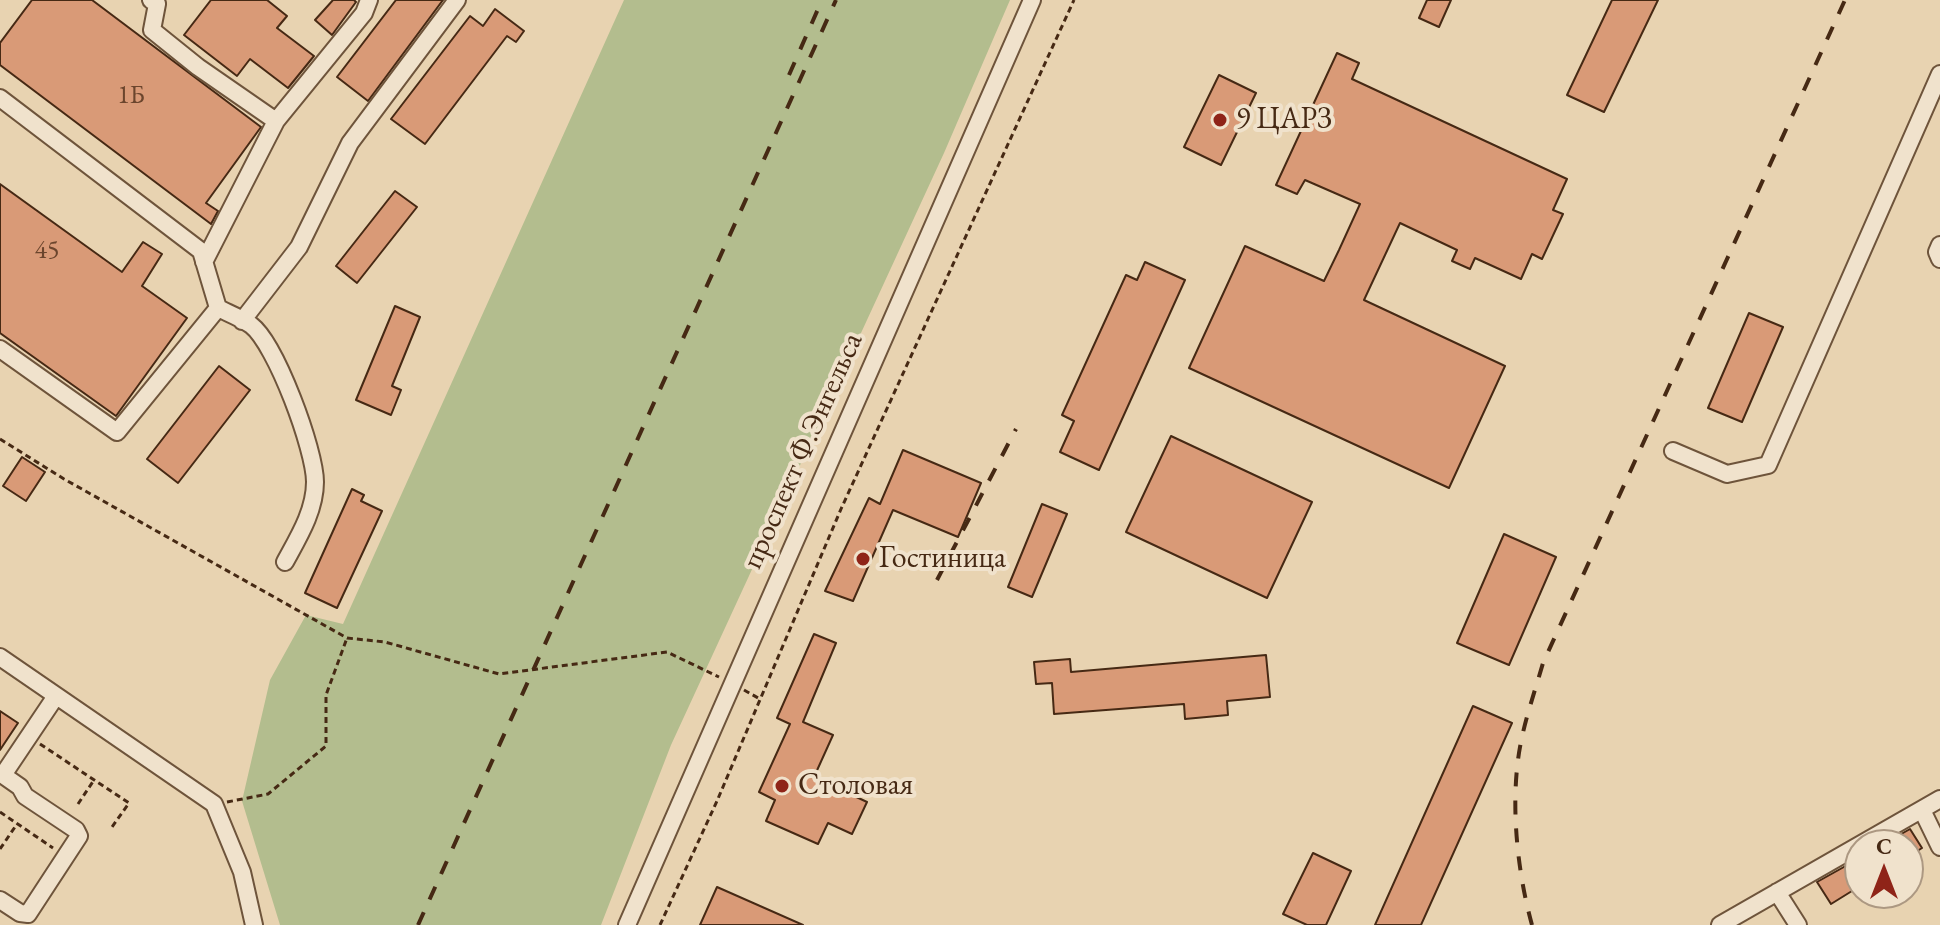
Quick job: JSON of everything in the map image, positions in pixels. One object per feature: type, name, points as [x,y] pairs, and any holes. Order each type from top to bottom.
[{"type":"street","points":[[204,262],[276,121],[364,13],[369,0]]},
{"type":"street","points":[[242,321],[299,247],[350,143],[457,0]]},
{"type":"street","name":"проспект Ф.Энгельса","points":[[627,925],[1032,0]]},
{"type":"street","points":[[156,1],[152,30],[198,67],[276,121]]},
{"type":"street","points":[[1673,451],[1727,474],[1768,465],[1940,74]]},
{"type":"street","points":[[0,98],[201,251],[218,308],[252,326],[278,361],[303,430],[315,482],[306,522],[285,562]]},
{"type":"street","points":[[1940,245],[1937,252],[1940,259]]},
{"type":"street","points":[[0,349],[117,432],[218,308]]},
{"type":"street","points":[[0,657],[214,804],[242,872],[254,925]]},
{"type":"street","points":[[0,900],[20,913],[28,914],[78,839],[78,832],[25,796],[20,787],[2,774],[56,696]]},
{"type":"street","points":[[1720,925],[1940,799]]},
{"type":"street","points":[[1922,810],[1940,847]]},
{"type":"street","points":[[1777,892],[1798,925]]},
{"type":"path","points":[[660,925],[841,509],[1074,0]]},
{"type":"path","points":[[0,439],[64,479],[347,638],[385,642],[499,674],[667,652],[760,699]]},
{"type":"path","points":[[214,804],[268,794],[326,746],[326,695],[347,638]]},
{"type":"path","points":[[29,737],[129,803],[112,827]]},
{"type":"path","points":[[78,804],[94,780]]},
{"type":"path","points":[[0,812],[67,856]]},
{"type":"path","points":[[0,849],[17,824]]},
{"type":"green space","points":[[624,0],[1010,0],[944,153],[671,745],[601,925],[280,925],[242,801],[270,680],[306,615],[343,624]]},
{"type":"building","points":[[32,0],[92,0],[261,127],[206,203],[218,211],[211,224],[0,65],[0,43]]},
{"type":"building","points":[[211,0],[267,0],[287,16],[277,28],[314,56],[288,88],[250,59],[237,76],[184,35]]},
{"type":"building","points":[[333,0],[356,2],[332,35],[315,20]]},
{"type":"building","points":[[396,0],[443,0],[368,101],[337,77]]},
{"type":"building","points":[[1427,0],[1451,0],[1439,27],[1419,18]]},
{"type":"building","points":[[1612,0],[1658,0],[1604,112],[1567,95]]},
{"type":"building","points":[[495,9],[524,31],[516,42],[507,36],[425,144],[391,119],[470,16],[483,26]]},
{"type":"building","points":[[1337,53],[1359,63],[1352,79],[1567,179],[1553,210],[1563,214],[1542,259],[1532,254],[1521,279],[1475,258],[1470,269],[1452,261],[1457,250],[1400,223],[1364,300],[1505,366],[1449,488],[1189,368],[1245,246],[1324,281],[1339,250],[1360,204],[1305,180],[1297,194],[1276,185]]},
{"type":"building","name":"9 ЦАРЗ","points":[[1219,75],[1256,93],[1221,165],[1184,147]]},
{"type":"building","points":[[0,184],[122,272],[143,242],[162,254],[142,286],[187,318],[116,416],[0,333]]},
{"type":"building","points":[[395,191],[417,207],[357,283],[336,266]]},
{"type":"building","points":[[1145,262],[1185,280],[1099,470],[1060,452],[1074,421],[1062,415],[1126,275],[1137,280]]},
{"type":"building","points":[[395,306],[420,317],[392,386],[401,390],[391,415],[356,400]]},
{"type":"building","points":[[1749,313],[1783,327],[1742,422],[1708,408]]},
{"type":"building","points":[[219,366],[250,390],[178,483],[147,459]]},
{"type":"building","points":[[1171,436],[1312,502],[1267,598],[1126,532]]},
{"type":"building","points":[[903,450],[981,483],[958,537],[893,510],[853,601],[825,591],[869,498],[880,504]]},
{"type":"building","points":[[22,457],[45,472],[26,501],[3,486]]},
{"type":"building","points":[[352,489],[364,495],[361,501],[382,511],[337,608],[305,593]]},
{"type":"building","points":[[1042,504],[1067,514],[1032,597],[1008,587]]},
{"type":"building","points":[[1504,534],[1556,557],[1509,665],[1457,643]]},
{"type":"building","points":[[814,634],[836,643],[803,722],[833,735],[814,777],[867,802],[852,834],[828,823],[818,844],[766,821],[775,800],[759,792],[790,724],[777,718]]},
{"type":"building","points":[[1266,655],[1270,697],[1227,701],[1228,715],[1185,719],[1184,704],[1054,714],[1052,683],[1036,684],[1034,662],[1070,659],[1071,672]]},
{"type":"building","points":[[1473,706],[1512,723],[1421,925],[1375,925]]},
{"type":"building","points":[[0,711],[18,723],[0,750]]},
{"type":"building","points":[[1313,853],[1351,871],[1326,925],[1307,925],[1283,914]]},
{"type":"building","points":[[1844,867],[1844,896],[1831,904],[1817,882]]},
{"type":"building","points":[[717,887],[803,925],[700,925]]},
{"type":"railway","points":[[789,75],[822,0]]},
{"type":"railway","points":[[418,925],[836,0]]},
{"type":"railway","points":[[1532,925],[1522,882],[1515,813],[1522,736],[1543,663],[1845,0]]},
{"type":"railway","points":[[937,580],[1016,429]]},
{"type":"place","name":"9 ЦАРЗ","points":[[1220,120]]},
{"type":"place","name":"Гостиница","points":[[863,559]]},
{"type":"place","name":"Столовая","points":[[782,786]]}]
